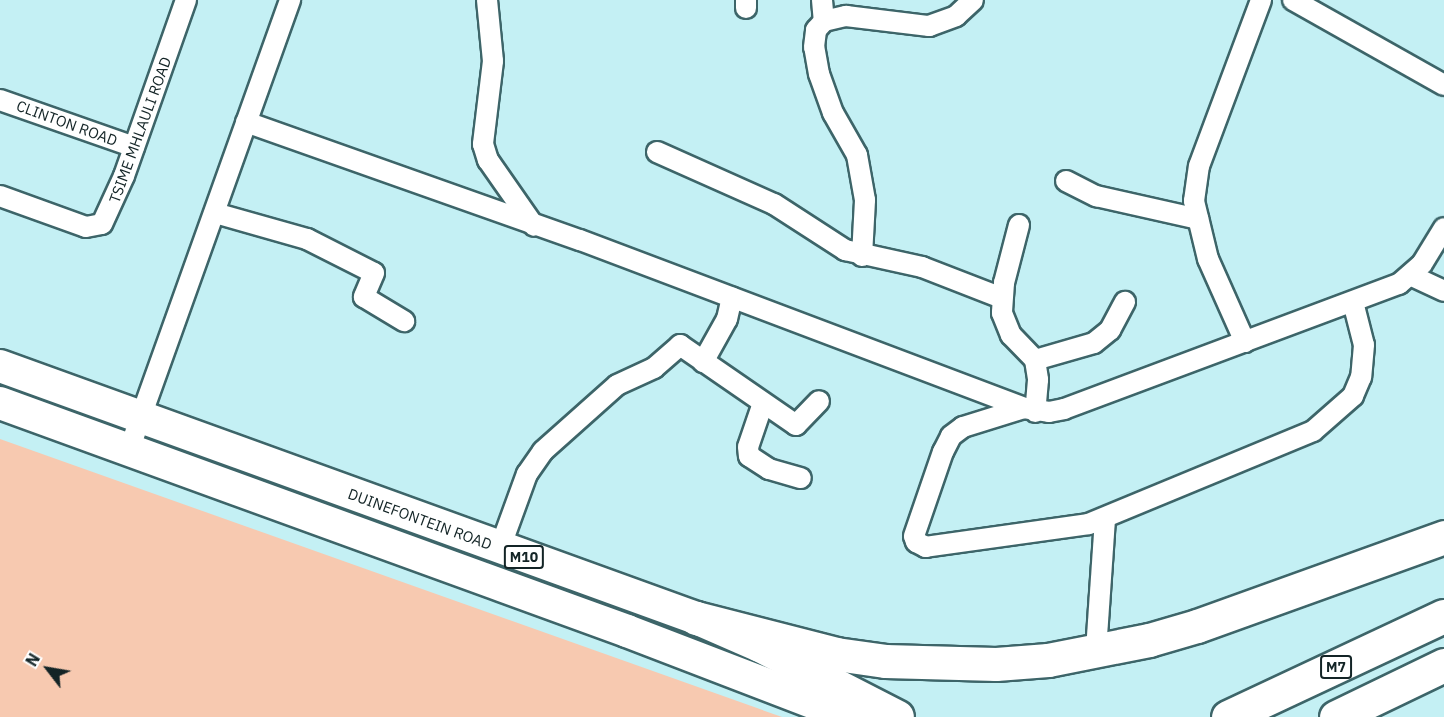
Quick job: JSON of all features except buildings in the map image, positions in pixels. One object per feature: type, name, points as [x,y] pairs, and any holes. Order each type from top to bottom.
[{"type":"highway","points":[[696,618],[836,654],[885,661],[996,664],[1096,651],[1197,626],[1444,537]]},
{"type":"highway","name":"M7","points":[[1228,717],[1444,616]]},
{"type":"highway","points":[[1336,717],[1444,665]]},
{"type":"main road","name":"DUINEFONTEIN ROAD","points":[[0,366],[696,618],[760,646],[898,717]]},
{"type":"main road","name":"M10","points":[[0,403],[851,717]]},
{"type":"street","name":"TSIME MHLAULI ROAD","points":[[0,196],[86,227],[102,224],[111,211],[186,0]]},
{"type":"street","points":[[129,450],[180,299],[215,213],[290,0]]},
{"type":"street","points":[[487,0],[493,61],[483,144],[488,160],[534,225]]},
{"type":"street","points":[[822,0],[824,21]]},
{"type":"street","points":[[862,256],[865,200],[857,155],[833,113],[814,47],[816,30],[824,21],[846,16],[929,26],[956,16],[974,0]]},
{"type":"street","points":[[1245,342],[1208,259],[1194,201],[1199,166],[1261,0]]},
{"type":"street","points":[[1293,0],[1444,85]]},
{"type":"street","name":"CLINTON ROAD","points":[[0,99],[134,147]]},
{"type":"street","points":[[246,122],[310,142],[1029,410]]},
{"type":"street","points":[[657,152],[774,204],[845,250],[862,256],[922,267],[1002,298]]},
{"type":"street","points":[[1066,181],[1096,196],[1198,219]]},
{"type":"street","points":[[215,213],[307,239],[374,273],[364,297],[404,321]]},
{"type":"street","points":[[1019,225],[1002,298],[1005,324],[1035,360],[1038,380],[1029,410]]},
{"type":"street","points":[[1353,302],[1364,345],[1361,377],[1353,396],[1332,419],[1313,431],[1105,518],[1077,526],[926,547],[916,542],[914,536],[933,476],[951,436],[963,427],[1029,410],[1064,409],[1353,302],[1412,276],[1444,228]]},
{"type":"street","points":[[1412,276],[1444,291]]},
{"type":"street","points":[[703,362],[727,319],[732,298]]},
{"type":"street","points":[[1035,360],[1094,343],[1110,330],[1125,302]]},
{"type":"street","points":[[500,548],[527,474],[543,451],[617,386],[654,368],[680,345],[763,403],[799,425],[819,401]]},
{"type":"street","points":[[763,403],[748,447],[749,456],[769,469],[801,478]]},
{"type":"street","points":[[1096,651],[1105,518]]},
{"type":"shaded area","points":[[0,439],[782,717],[0,717]]}]
